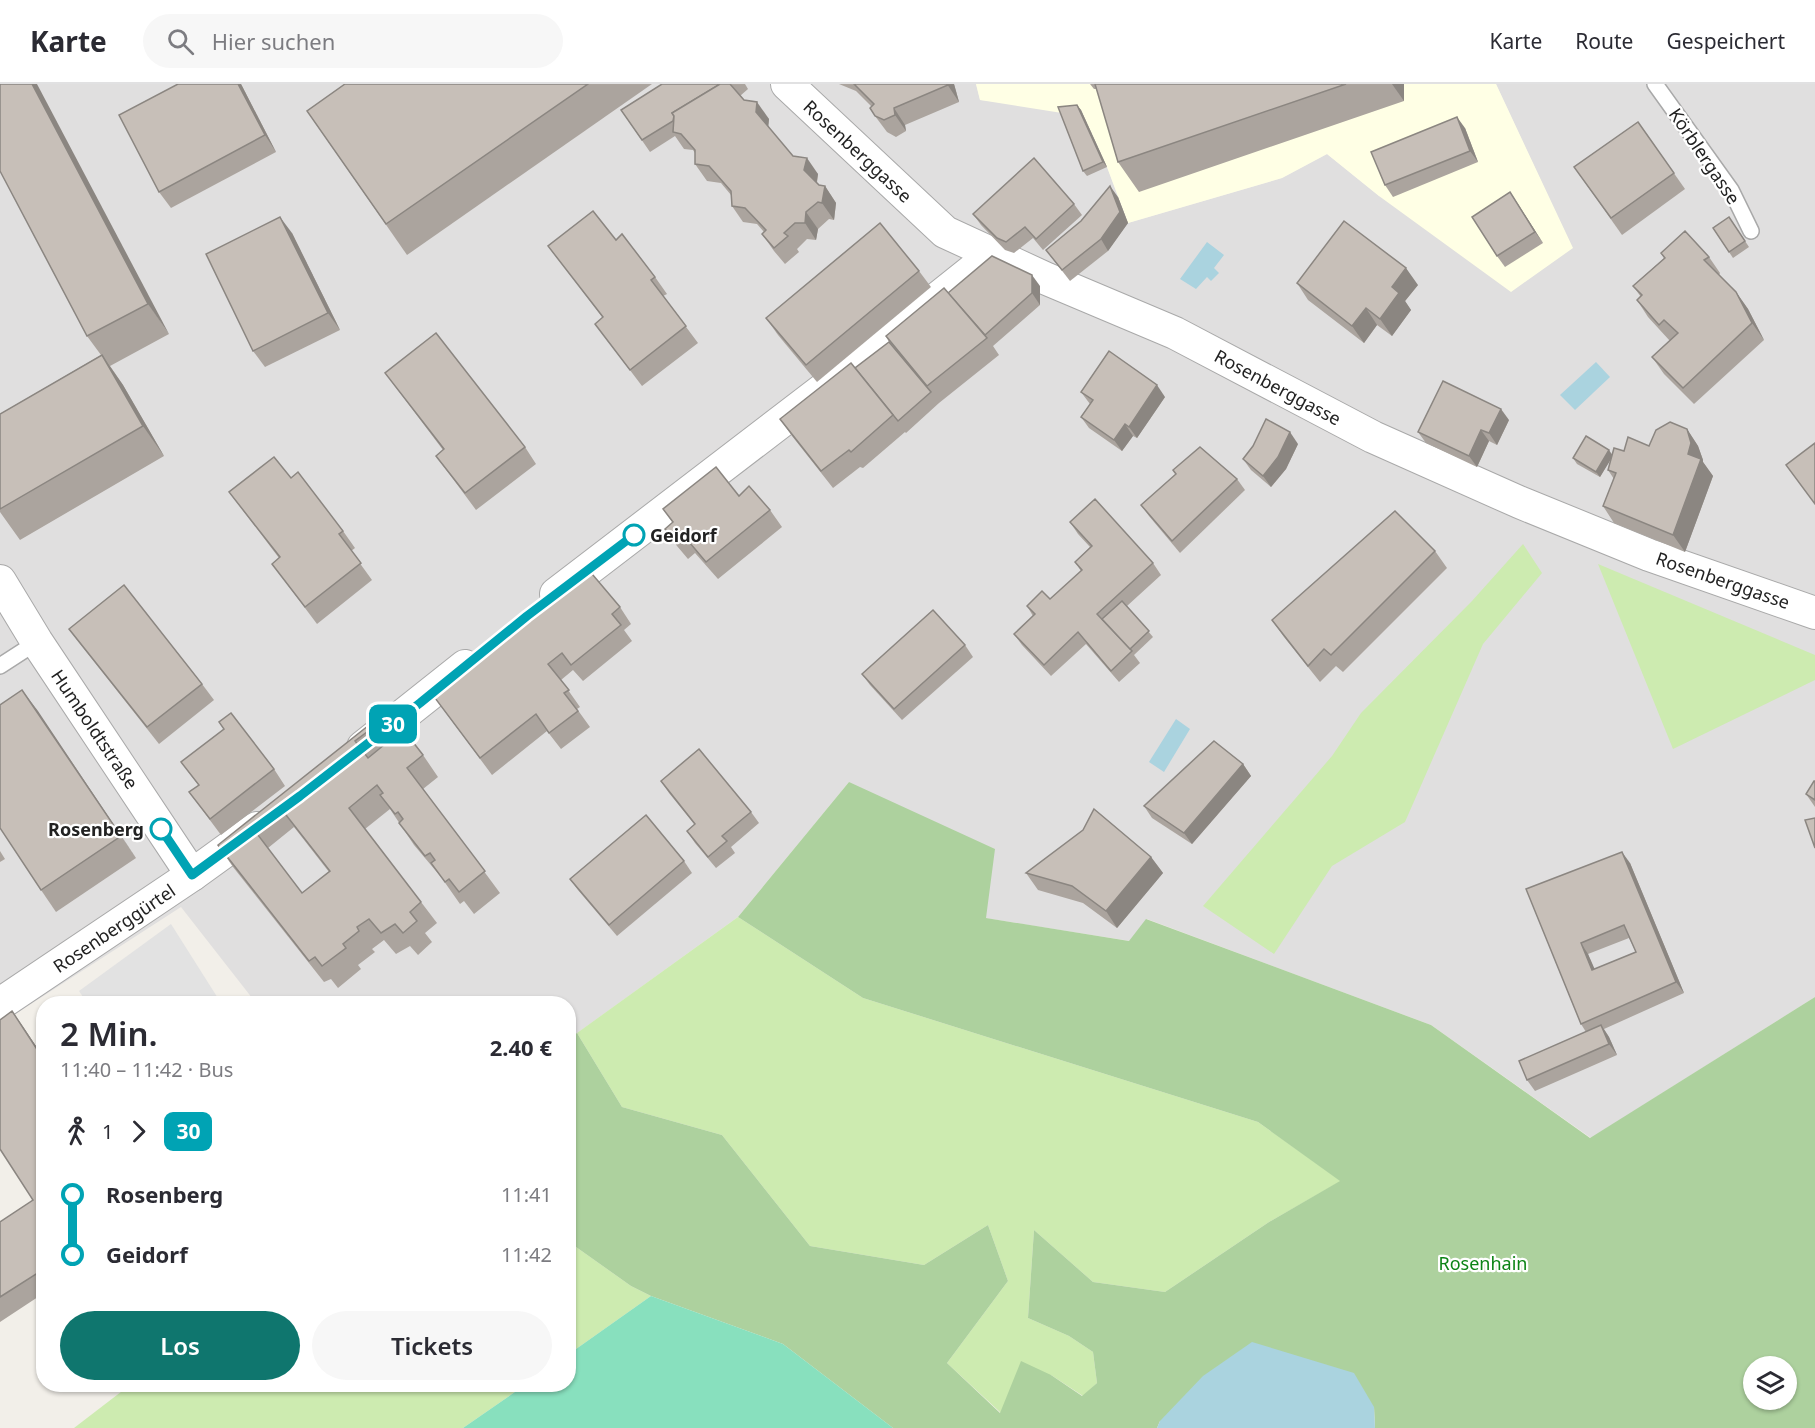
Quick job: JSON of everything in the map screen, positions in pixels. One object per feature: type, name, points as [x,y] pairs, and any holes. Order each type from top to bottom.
[{"type":"street","name":"Rosenberggasse","points":[[787,84],[945,232],[1047,279],[1174,333],[1373,437],[1519,502],[1649,555],[1815,613]]},
{"type":"street","points":[[536,609],[825,388],[993,254]]},
{"type":"street","name":"Humboldtstraße","points":[[0,580],[37,642],[192,875]]},
{"type":"street","points":[[338,767],[491,645]]},
{"type":"street","name":"Rosenberggürtel","points":[[0,1004],[192,875],[281,810]]},
{"type":"lane","name":"Körblergasse","points":[[1656,84],[1731,190],[1751,231]]},
{"type":"lane","points":[[0,666],[37,642]]},
{"type":"shaded area","points":[[0,84],[976,84],[980,100],[1081,110],[1107,167],[1128,223],[1282,178],[1327,154],[1379,196],[1572,248],[1496,84],[1815,84],[1815,997],[1591,1138],[1431,1025],[1147,919],[1130,941],[985,918],[849,782],[738,917],[576,1034],[576,996],[251,996],[181,907],[43,996],[36,996],[36,1001],[0,1024]]},
{"type":"shaded area","points":[[976,84],[1496,84],[1573,248],[1511,292],[1379,196],[1327,154],[1282,178],[1128,223],[1107,167],[1081,110],[1062,113],[980,100]]},
{"type":"shaded area","points":[[171,924],[217,996],[82,996],[79,991]]},
{"type":"green space","points":[[1523,544],[1542,573],[1483,644],[1405,822],[1332,866],[1274,954],[1203,906],[1332,756],[1361,713],[1472,601]]},
{"type":"green space","points":[[1598,564],[1815,655],[1815,680],[1673,749]]},
{"type":"green space","name":"Rosenhain","points":[[849,782],[995,849],[986,918],[1129,941],[1146,919],[1431,1025],[1590,1138],[1815,997],[1815,1428],[1375,1428],[1374,1407],[1160,1421],[1157,1428],[893,1428],[783,1344],[651,1296],[631,1286],[576,1247],[577,1033],[622,1107],[722,1135],[810,1246],[924,1265],[988,1225],[1008,1281],[947,1363],[1000,1413],[1021,1361],[1051,1375],[1082,1396],[1097,1383],[1093,1352],[1069,1336],[1028,1318],[1034,1230],[1093,1282],[1165,1292],[1269,1222],[1340,1181],[1258,1122],[863,998],[738,917]]},
{"type":"green space","points":[[738,917],[863,998],[1258,1122],[1341,1181],[1269,1222],[1165,1292],[1093,1282],[1034,1230],[1028,1318],[1069,1336],[1093,1352],[1097,1383],[1083,1396],[1051,1375],[1001,1413],[947,1363],[1008,1281],[988,1225],[924,1265],[810,1246],[722,1135],[622,1107],[577,1033]]},
{"type":"green space","points":[[576,1247],[631,1286],[651,1296],[576,1349]]},
{"type":"green space","points":[[651,1296],[783,1344],[893,1428],[463,1428],[515,1392],[576,1392],[576,1349]]},
{"type":"green space","points":[[121,1392],[515,1392],[463,1428],[74,1428]]},
{"type":"water","points":[[1207,242],[1224,255],[1214,268],[1219,273],[1211,281],[1207,277],[1196,289],[1180,279]]},
{"type":"water","points":[[1596,362],[1610,377],[1575,410],[1560,395]]},
{"type":"water","points":[[1176,719],[1190,729],[1164,772],[1149,762]]},
{"type":"water","points":[[1252,1342],[1354,1373],[1374,1407],[1375,1428],[1157,1428],[1160,1421],[1203,1376]]},
{"type":"building","points":[[0,84],[32,84],[148,304],[87,336],[0,171]]},
{"type":"building","points":[[178,84],[238,84],[265,135],[159,192],[119,115]]},
{"type":"building","points":[[345,84],[588,84],[386,224],[307,111]]},
{"type":"building","points":[[662,84],[720,84],[672,113],[673,121],[642,140],[621,110]]},
{"type":"building","points":[[720,84],[730,84],[744,100],[757,102],[756,112],[793,156],[807,158],[804,170],[819,185],[825,186],[822,203],[818,202],[806,212],[805,223],[795,223],[784,233],[788,236],[774,248],[762,234],[766,230],[745,208],[732,206],[731,191],[709,166],[695,164],[695,150],[681,134],[673,132],[674,116],[672,113]]},
{"type":"building","points":[[854,84],[948,85],[894,108],[895,115],[884,120],[875,116],[870,108],[874,104]]},
{"type":"building","points":[[1095,84],[1346,84],[1118,162]]},
{"type":"building","points":[[1077,105],[1103,162],[1083,171],[1058,107]]},
{"type":"building","points":[[1457,117],[1470,151],[1385,185],[1371,152]]},
{"type":"building","points":[[1638,122],[1674,173],[1611,218],[1574,167]]},
{"type":"building","points":[[1034,158],[1074,204],[1036,239],[1025,227],[1006,242],[997,238],[973,214]]},
{"type":"building","points":[[1110,186],[1120,212],[1101,239],[1062,270],[1046,250],[1081,221]]},
{"type":"building","points":[[1510,192],[1535,232],[1497,256],[1472,217]]},
{"type":"building","points":[[593,211],[616,240],[622,234],[655,277],[651,280],[686,326],[630,370],[595,324],[603,317],[548,246]]},
{"type":"building","points":[[280,217],[328,313],[253,351],[206,254]]},
{"type":"building","points":[[1729,217],[1745,241],[1729,252],[1713,228]]},
{"type":"building","points":[[1344,221],[1406,268],[1392,287],[1399,293],[1380,319],[1366,308],[1352,326],[1297,283]]},
{"type":"building","points":[[880,223],[919,271],[806,365],[766,318]]},
{"type":"building","points":[[1685,231],[1709,257],[1704,260],[1736,292],[1752,323],[1683,388],[1652,357],[1678,333],[1664,320],[1659,325],[1637,300],[1642,295],[1633,286],[1665,258],[1661,253]]},
{"type":"building","points":[[992,256],[1032,275],[1032,293],[985,335],[948,293]]},
{"type":"building","points":[[944,288],[987,338],[927,386],[886,336]]},
{"type":"building","points":[[436,333],[525,447],[465,493],[436,456],[444,449],[385,373]]},
{"type":"building","points":[[889,342],[931,392],[898,421],[855,368]]},
{"type":"building","points":[[1109,351],[1157,385],[1129,427],[1125,424],[1114,440],[1081,417],[1093,400],[1081,392]]},
{"type":"building","points":[[102,355],[143,426],[0,509],[0,414]]},
{"type":"building","points":[[851,363],[893,415],[851,452],[849,450],[821,471],[780,419]]},
{"type":"building","points":[[1443,381],[1501,409],[1489,433],[1481,430],[1469,456],[1418,432]]},
{"type":"building","points":[[1266,419],[1290,432],[1278,457],[1263,476],[1243,459],[1253,446]]},
{"type":"building","points":[[1670,422],[1687,429],[1691,443],[1688,454],[1701,459],[1673,535],[1603,506],[1616,473],[1608,470],[1614,448],[1624,451],[1628,437],[1649,446],[1656,430]]},
{"type":"building","points":[[1586,436],[1609,450],[1596,472],[1573,458]]},
{"type":"building","points":[[1815,443],[1815,504],[1786,465]]},
{"type":"building","points":[[1200,447],[1237,479],[1172,541],[1141,505],[1176,474],[1173,470]]},
{"type":"building","points":[[274,457],[291,478],[298,472],[343,531],[339,534],[361,563],[305,607],[272,564],[280,557],[229,492]]},
{"type":"building","points":[[716,467],[739,496],[749,486],[770,510],[706,562],[684,536],[676,542],[665,529],[673,522],[663,509]]},
{"type":"building","points":[[1095,499],[1153,563],[1097,614],[1132,651],[1111,671],[1078,632],[1044,665],[1014,634],[1035,614],[1027,606],[1042,591],[1050,599],[1082,570],[1075,562],[1092,546],[1070,522]]},
{"type":"building","points":[[1395,511],[1435,551],[1331,655],[1324,649],[1308,666],[1272,620]]},
{"type":"building","points":[[587,568],[620,607],[612,614],[621,625],[571,665],[562,653],[548,664],[569,690],[564,693],[578,711],[549,733],[536,714],[480,758],[429,690]]},
{"type":"building","points":[[124,585],[202,684],[147,727],[69,629]]},
{"type":"building","points":[[1122,601],[1149,631],[1130,649],[1102,619]]},
{"type":"building","points":[[933,610],[965,645],[894,709],[862,674]]},
{"type":"building","points":[[22,690],[121,836],[41,890],[0,828],[0,705]]},
{"type":"building","points":[[388,710],[423,755],[407,768],[485,871],[459,892],[449,879],[445,882],[431,863],[435,860],[430,853],[425,856],[399,823],[403,819],[398,812],[395,814],[380,795],[383,793],[377,785],[349,808],[421,902],[410,912],[417,921],[403,933],[395,924],[381,933],[369,919],[357,927],[359,931],[343,944],[346,948],[322,966],[315,957],[309,961],[218,845]],"holes":[[[371,729],[384,745],[368,758],[355,741]],[[279,806],[330,871],[302,893],[252,827]]]},
{"type":"building","points":[[231,713],[274,769],[210,819],[189,792],[199,785],[181,762],[224,729],[219,722]]},
{"type":"building","points":[[1214,741],[1243,764],[1184,833],[1144,806]]},
{"type":"building","points":[[699,749],[751,812],[722,836],[727,841],[708,857],[687,831],[695,824],[661,781]]},
{"type":"building","points":[[1815,781],[1815,800],[1806,794]]},
{"type":"building","points":[[1094,809],[1151,857],[1106,911],[1072,886],[1026,873],[1083,830]]},
{"type":"building","points":[[646,815],[684,861],[609,925],[570,879]]},
{"type":"building","points":[[1815,818],[1815,848],[1805,820]]},
{"type":"building","points":[[1622,852],[1676,982],[1581,1024],[1526,889]],"holes":[[[1624,925],[1636,952],[1592,970],[1581,943]]]},
{"type":"building","points":[[12,1011],[36,1048],[36,1274],[0,1297],[0,1222],[33,1200],[0,1149],[0,1020]]},
{"type":"building","points":[[1601,1025],[1609,1044],[1527,1080],[1519,1061]]},
{"type":"bus line","name":"30","points":[[161,829],[192,875],[300,796],[527,616],[634,535]]},
{"type":"place","name":"Geidorf","points":[[634,535]]},
{"type":"place","name":"Rosenberg","points":[[161,829]]}]
